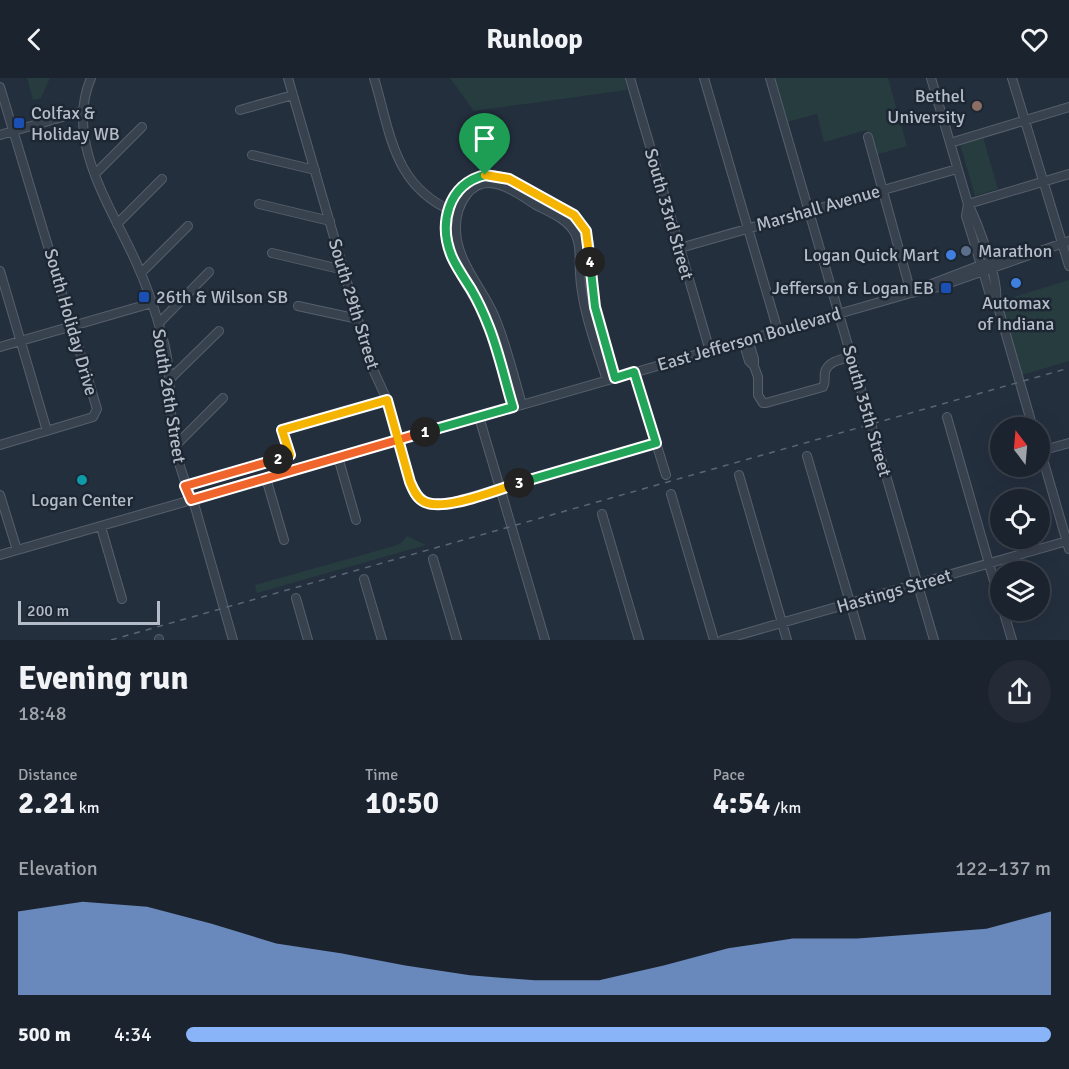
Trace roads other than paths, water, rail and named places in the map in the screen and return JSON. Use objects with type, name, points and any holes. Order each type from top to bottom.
[{"type":"street","name":"South 26th Street","points":[[91,78],[83,111],[85,140],[95,174],[141,273],[159,323],[170,379],[175,446],[185,486],[233,640]]},
{"type":"street","points":[[374,78],[400,165],[414,185],[427,197],[457,213]]},
{"type":"street","name":"South 33rd Street","points":[[630,78],[710,351]]},
{"type":"street","points":[[704,78],[778,331]]},
{"type":"street","name":"South 35th Street","points":[[770,78],[934,640]]},
{"type":"street","points":[[1012,78],[1044,182],[1066,242],[1069,266]]},
{"type":"street","name":"South 29th Street","points":[[288,79],[358,320],[374,372],[387,400],[413,490],[425,502],[442,505],[501,488]]},
{"type":"street","points":[[934,79],[968,204],[966,216],[997,293],[996,300],[1030,417]]},
{"type":"street","name":"South Holiday Drive","points":[[0,87],[97,409],[93,417],[47,431]]},
{"type":"street","points":[[240,111],[293,95]]},
{"type":"street","points":[[950,142],[1069,107]]},
{"type":"street","points":[[0,135],[83,111]]},
{"type":"street","points":[[95,174],[142,127]]},
{"type":"street","points":[[868,137],[911,293]]},
{"type":"street","points":[[252,155],[315,170]]},
{"type":"street","name":"Marshall Avenue","points":[[680,248],[957,169]]},
{"type":"street","points":[[968,204],[1069,174]]},
{"type":"street","points":[[513,407],[490,330],[450,251],[447,236],[449,210],[456,193],[468,181],[476,177],[492,175],[509,179],[574,215],[583,226],[588,242],[595,307],[611,379]]},
{"type":"street","points":[[117,224],[162,179]]},
{"type":"street","points":[[522,405],[493,314],[460,254],[456,232],[457,213],[467,193],[479,185],[491,183],[502,186],[568,223],[579,245],[582,291],[611,379]]},
{"type":"street","points":[[259,204],[330,221]]},
{"type":"street","points":[[141,273],[188,226]]},
{"type":"street","points":[[985,268],[1066,242]]},
{"type":"street","points":[[272,253],[344,270]]},
{"type":"street","name":"East Jefferson Boulevard","points":[[0,555],[839,314],[985,268]]},
{"type":"street","name":"East Jefferson Boulevard","points":[[911,293],[938,287],[985,268]]},
{"type":"street","points":[[0,271],[47,431],[0,445]]},
{"type":"street","points":[[159,323],[209,272]]},
{"type":"street","points":[[0,347],[152,303]]},
{"type":"street","points":[[298,306],[358,320]]},
{"type":"street","points":[[170,379],[219,331]]},
{"type":"street","points":[[746,340],[754,358],[758,377],[758,395],[763,402],[769,403],[823,387],[825,372],[829,365],[851,357]]},
{"type":"street","points":[[634,372],[666,475]]},
{"type":"street","points":[[175,446],[223,398]]},
{"type":"street","points":[[185,486],[290,455],[282,430],[387,400]]},
{"type":"street","points":[[479,417],[545,640]]},
{"type":"street","points":[[947,417],[990,563]]},
{"type":"street","points":[[501,488],[656,443]]},
{"type":"street","points":[[1050,448],[1069,443]]},
{"type":"street","points":[[807,456],[861,640]]},
{"type":"street","points":[[338,458],[356,520]]},
{"type":"street","points":[[739,475],[787,640]]},
{"type":"street","points":[[1049,477],[1063,517],[1068,545]]},
{"type":"street","points":[[266,478],[284,540]]},
{"type":"street","points":[[671,494],[714,640]]},
{"type":"street","points":[[0,495],[16,550]]},
{"type":"street","points":[[1063,517],[1069,511]]},
{"type":"street","points":[[602,514],[639,640]]},
{"type":"street","points":[[101,527],[122,599]]},
{"type":"street","name":"Hastings Street","points":[[999,561],[1068,545]]},
{"type":"street","points":[[433,560],[457,640]]},
{"type":"street","name":"Hastings Street","points":[[722,640],[990,563]]},
{"type":"street","points":[[364,579],[382,640]]},
{"type":"street","points":[[296,598],[308,640]]},
{"type":"street","points":[[1006,621],[1012,640]]},
{"type":"railway","points":[[111,640],[1069,368]]},
{"type":"place","name":"Bethel University","points":[[977,106]]},
{"type":"place","name":"Colfax & Holiday WB","points":[[19,123]]},
{"type":"place","name":"Marathon","points":[[966,251]]},
{"type":"place","name":"Logan Quick Mart","points":[[951,255]]},
{"type":"place","name":"Automax of Indiana","points":[[1016,283]]},
{"type":"place","name":"Jefferson & Logan EB","points":[[946,288]]},
{"type":"place","name":"26th & Wilson SB","points":[[144,297]]},
{"type":"place","name":"Logan Center","points":[[82,480]]}]
